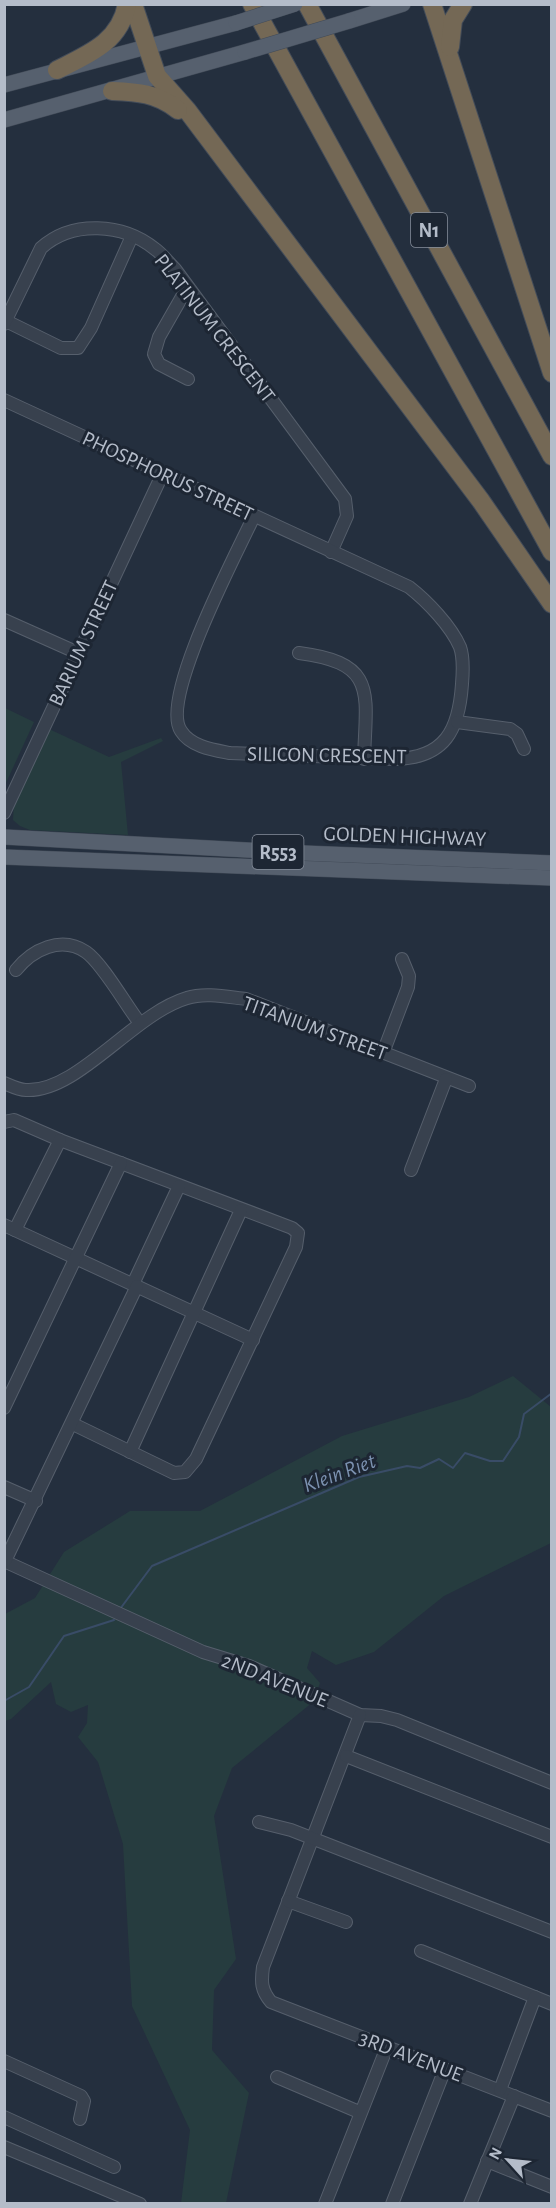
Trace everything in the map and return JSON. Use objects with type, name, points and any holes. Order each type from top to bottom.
[{"type":"highway","points":[[57,70],[99,49],[113,36],[120,26],[127,4]]},
{"type":"highway","points":[[133,4],[157,76],[198,126],[481,501],[552,603]]},
{"type":"highway","name":"N1","points":[[252,4],[552,552]]},
{"type":"highway","name":"N1","points":[[307,4],[552,456]]},
{"type":"highway","points":[[432,4],[451,56],[552,373]]},
{"type":"highway","points":[[451,56],[449,38],[453,20],[463,4]]},
{"type":"highway","points":[[112,91],[144,93],[158,97],[198,126]]},
{"type":"main road","points":[[4,85],[236,23],[295,4]]},
{"type":"main road","points":[[4,120],[112,91],[403,4]]},
{"type":"main road","name":"GOLDEN HIGHWAY","points":[[4,837],[303,853],[552,863]]},
{"type":"main road","name":"GOLDEN HIGHWAY","points":[[4,857],[552,878]]},
{"type":"street","name":"PLATINUM CRESCENT","points":[[5,323],[10,295],[41,248],[63,234],[100,227],[132,236],[155,249],[175,269],[345,499],[347,516],[331,552]]},
{"type":"street","points":[[5,323],[61,348],[78,348],[91,328],[132,236]]},
{"type":"street","points":[[187,288],[159,337],[153,354],[159,364],[188,379]]},
{"type":"street","name":"PHOSPHORUS STREET","points":[[4,400],[331,552]]},
{"type":"street","name":"BARIUM STREET","points":[[4,813],[162,474]]},
{"type":"street","name":"SILICON CRESCENT","points":[[254,516],[195,644],[180,685],[177,708],[179,728],[192,741],[230,753],[411,759],[438,747],[457,722],[461,707],[463,662],[460,647],[449,631],[420,595],[409,587],[331,552]]},
{"type":"street","points":[[4,620],[78,653]]},
{"type":"street","points":[[299,653],[326,658],[354,670],[361,678],[366,691],[364,759]]},
{"type":"street","points":[[457,722],[510,729],[517,734],[524,748]]},
{"type":"street","points":[[16,970],[28,956],[43,948],[64,944],[78,948],[94,959],[139,1022]]},
{"type":"street","points":[[383,1053],[408,987],[410,976],[402,959]]},
{"type":"street","name":"TITANIUM STREET","points":[[4,1083],[26,1090],[59,1083],[155,1011],[189,997],[214,996],[246,999],[446,1079],[469,1086]]},
{"type":"street","points":[[411,1170],[446,1079]]},
{"type":"street","points":[[4,1122],[14,1120],[60,1140],[292,1228],[298,1238],[253,1340],[191,1467],[185,1472],[174,1473],[73,1424]]},
{"type":"street","points":[[60,1140],[10,1227],[253,1340]]},
{"type":"street","points":[[6,1400],[121,1163]]},
{"type":"street","points":[[5,1561],[73,1424],[179,1186]]},
{"type":"street","points":[[130,1452],[241,1210]]},
{"type":"street","points":[[4,1487],[36,1501]]},
{"type":"street","name":"2ND AVENUE","points":[[5,1561],[185,1644],[249,1666],[360,1715],[381,1716],[397,1720],[552,1784]]},
{"type":"street","points":[[346,1923],[288,1901],[360,1715]]},
{"type":"street","points":[[346,1756],[552,1837]]},
{"type":"street","points":[[259,1822],[291,1830],[552,1932]]},
{"type":"street","name":"3RD AVENUE","points":[[288,1901],[263,1967],[262,1988],[271,2002],[552,2111]]},
{"type":"street","points":[[421,1951],[552,2004]]},
{"type":"street","points":[[500,2090],[535,1997]]},
{"type":"street","points":[[325,2204],[359,2112],[387,2047]]},
{"type":"street","points":[[4,2061],[81,2096],[84,2102],[80,2119]]},
{"type":"street","points":[[392,2204],[445,2069]]},
{"type":"street","points":[[277,2077],[359,2112]]},
{"type":"street","points":[[470,2204],[514,2096]]},
{"type":"street","points":[[4,2117],[114,2167]]},
{"type":"street","points":[[4,2147],[140,2204]]},
{"type":"street","points":[[487,2161],[552,2187]]},
{"type":"green space","points":[[5,708],[34,722],[5,785]]},
{"type":"green space","points":[[49,729],[109,757],[161,738],[163,741],[121,762],[128,835],[30,830],[13,820],[14,802]]},
{"type":"green space","points":[[513,1376],[551,1407],[551,1543],[444,1596],[374,1652],[336,1665],[312,1651],[307,1668],[320,1683],[313,1702],[232,1768],[214,1816],[236,1959],[214,1990],[212,2050],[249,2093],[226,2203],[181,2203],[190,2130],[132,2006],[123,1844],[98,1762],[78,1737],[87,1723],[88,1705],[71,1712],[56,1704],[51,1682],[11,1719],[5,1721],[5,1614],[35,1598],[64,1552],[130,1511],[200,1511],[342,1436],[469,1397]]},
{"type":"waterway","name":"Klein Riet","points":[[120,1609],[152,1566],[359,1477],[407,1466],[420,1468],[439,1459],[453,1468],[465,1453],[490,1461],[503,1461],[519,1437],[524,1414],[552,1393]]},
{"type":"waterway","name":"Klein Riet","points":[[4,1701],[29,1687],[64,1636],[114,1620]]}]
